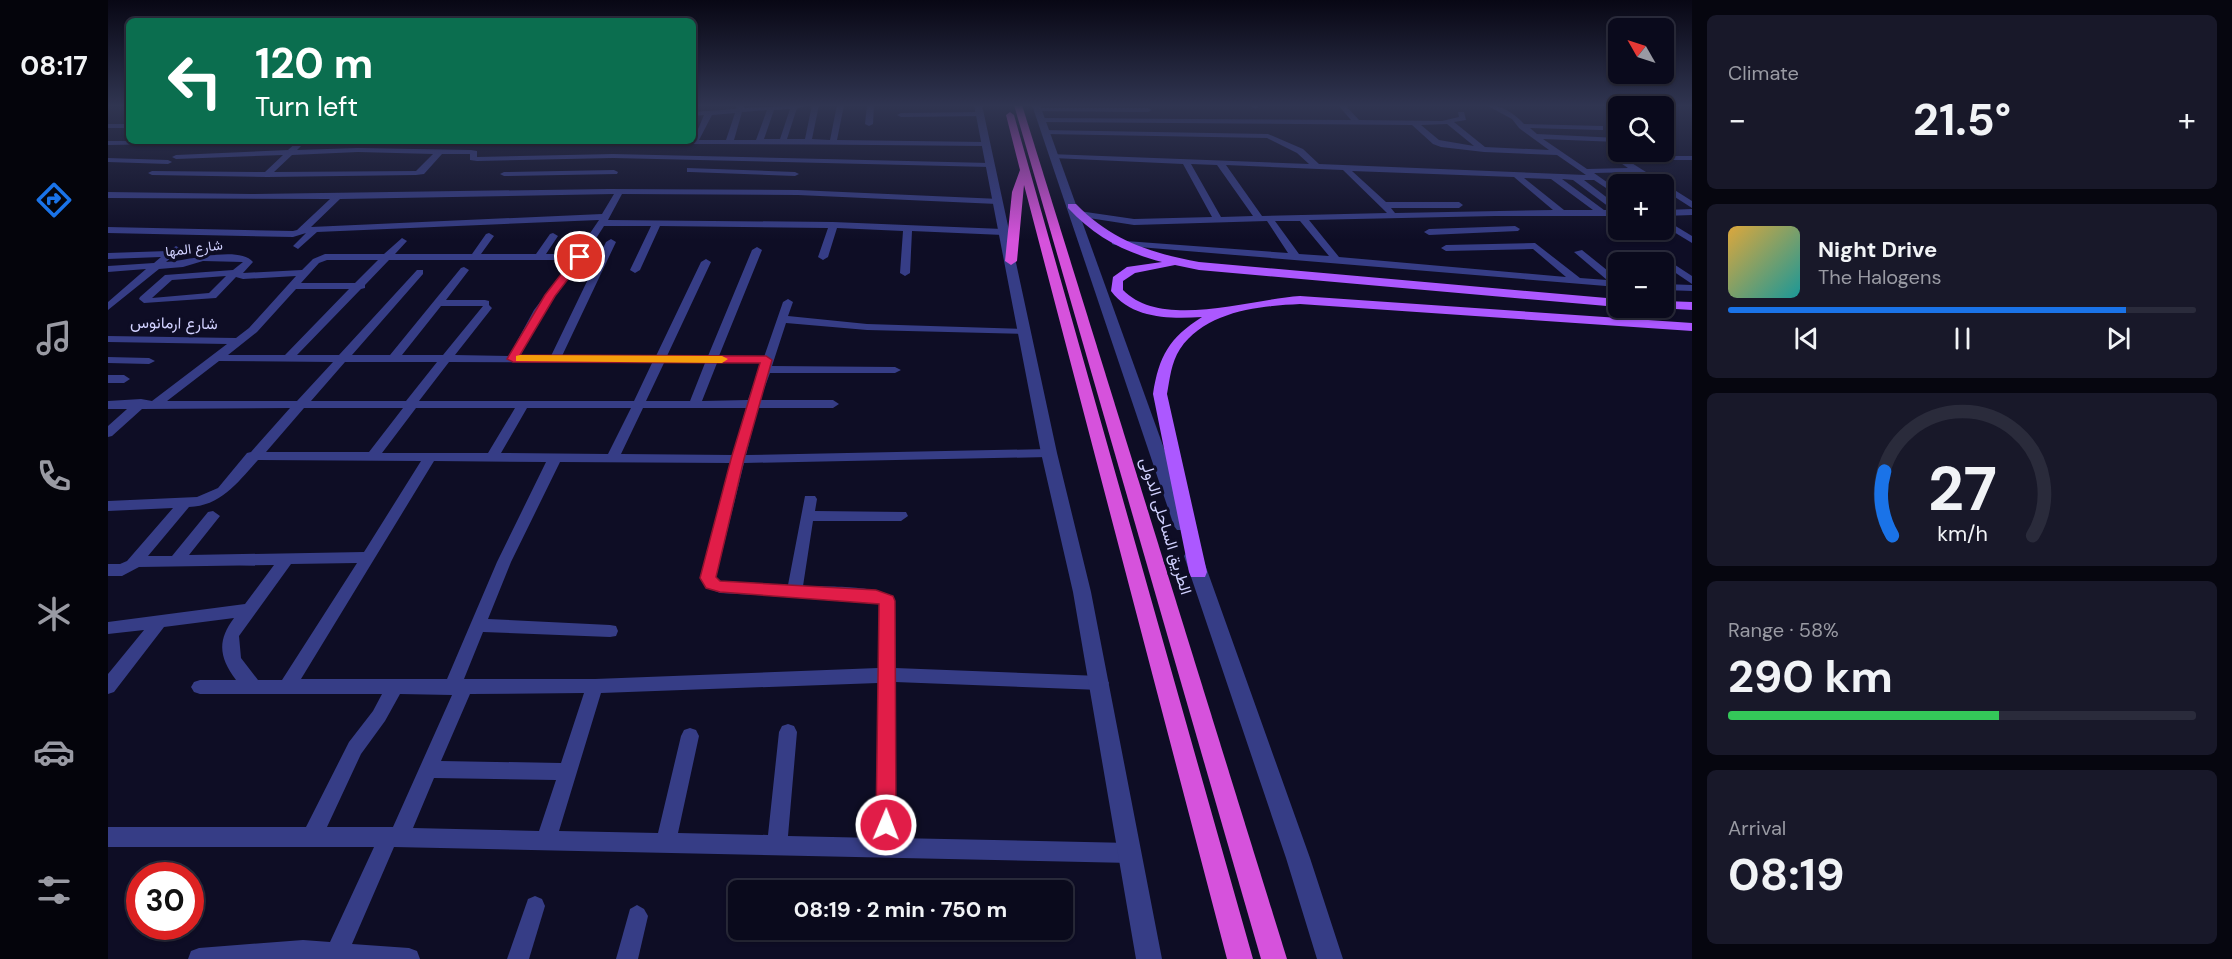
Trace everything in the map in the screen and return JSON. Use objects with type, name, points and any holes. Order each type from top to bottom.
[{"type":"highway","points":[[1019,150],[1240,959]]},
{"type":"highway","name":"الطريق الساحلى الدولى","points":[[1031,150],[1274,959]]},
{"type":"highway","points":[[1011,261],[1015,245],[1016,190],[1025,170]]},
{"type":"main road","points":[[1076,210],[1112,241],[1146,254],[1182,262],[1235,271],[1608,302]]},
{"type":"main road","points":[[1182,262],[1131,270],[1117,280],[1117,291],[1127,301],[1152,311],[1195,314],[1265,302],[1300,300],[1692,327]]},
{"type":"main road","points":[[1674,305],[1692,306]]},
{"type":"main road","points":[[1198,572],[1160,385],[1168,358],[1179,340],[1195,326],[1232,309]]},
{"type":"street","points":[[112,160],[131,150]]},
{"type":"street","points":[[145,161],[162,150]]},
{"type":"street","points":[[187,150],[150,174],[418,173],[439,152]]},
{"type":"street","points":[[267,175],[293,150]]},
{"type":"street","points":[[112,160],[172,160],[332,151],[471,152],[474,153],[473,158],[477,159],[530,150]]},
{"type":"street","points":[[536,165],[544,150]]},
{"type":"street","points":[[575,150],[651,157],[990,165]]},
{"type":"street","points":[[651,157],[656,150]]},
{"type":"street","points":[[761,161],[767,150]]},
{"type":"street","points":[[987,150],[1049,453],[1082,592],[1149,959]]},
{"type":"street","points":[[1051,150],[1076,210],[1198,572],[1298,858],[1330,959]]},
{"type":"street","points":[[1298,150],[1316,166]]},
{"type":"street","points":[[1484,150],[1558,153]]},
{"type":"street","points":[[1554,150],[1608,186]]},
{"type":"street","points":[[1053,156],[1595,178]]},
{"type":"street","points":[[1674,158],[1692,158]]},
{"type":"street","points":[[767,174],[772,161]]},
{"type":"street","points":[[1186,162],[1218,220]]},
{"type":"street","points":[[1624,162],[1644,174]]},
{"type":"street","points":[[1220,163],[1294,254]]},
{"type":"street","points":[[1345,168],[1394,215]]},
{"type":"street","points":[[690,170],[795,174]]},
{"type":"street","points":[[1584,171],[1638,170]]},
{"type":"street","points":[[504,174],[614,172]]},
{"type":"street","points":[[564,193],[570,174]]},
{"type":"street","points":[[1515,174],[1562,213]]},
{"type":"street","points":[[1553,176],[1602,213]]},
{"type":"street","points":[[1575,177],[1608,203]]},
{"type":"street","points":[[513,359],[550,295],[580,257],[619,192]]},
{"type":"street","points":[[108,195],[853,193],[997,201]]},
{"type":"street","points":[[1674,194],[1692,205]]},
{"type":"street","points":[[302,230],[338,196]]},
{"type":"street","points":[[1384,205],[1459,205]]},
{"type":"street","points":[[1076,210],[1128,222],[1608,212]]},
{"type":"street","points":[[1674,213],[1692,212]]},
{"type":"street","points":[[1495,213],[1577,281]]},
{"type":"street","points":[[1412,215],[1472,273]]},
{"type":"street","points":[[1302,217],[1335,258]]},
{"type":"street","points":[[108,230],[290,234],[302,230],[604,220],[908,227],[1003,232]]},
{"type":"street","points":[[635,270],[657,223]]},
{"type":"street","points":[[823,257],[833,225]]},
{"type":"street","points":[[905,273],[908,227]]},
{"type":"street","points":[[1674,228],[1692,240]]},
{"type":"street","points":[[298,246],[314,230]]},
{"type":"street","points":[[1429,232],[1515,230]]},
{"type":"street","points":[[475,256],[489,236]]},
{"type":"street","points":[[539,257],[553,236]]},
{"type":"street","points":[[288,358],[361,286],[402,241]]},
{"type":"street","points":[[1112,241],[1294,254],[1472,273],[1608,283]]},
{"type":"street","points":[[555,359],[611,242]]},
{"type":"street","points":[[509,256],[517,243]]},
{"type":"street","points":[[1446,248],[1535,246]]},
{"type":"street","points":[[694,405],[757,250]]},
{"type":"street","points":[[108,256],[174,252],[108,307]]},
{"type":"street","points":[[1579,252],[1608,276]]},
{"type":"street","name":"شارع المها","points":[[108,269],[187,264],[202,258],[229,257],[247,260],[235,274]]},
{"type":"street","points":[[157,403],[259,324],[316,261],[325,257],[580,257]]},
{"type":"street","points":[[613,458],[706,262]]},
{"type":"street","points":[[1674,267],[1692,281]]},
{"type":"street","points":[[394,358],[464,270]]},
{"type":"street","points":[[108,506],[185,503],[205,500],[223,491],[299,403],[420,272]]},
{"type":"street","points":[[235,274],[212,296],[205,298],[144,299],[172,276],[235,274],[243,276],[306,273]]},
{"type":"street","points":[[294,286],[361,286]]},
{"type":"street","points":[[1674,287],[1692,288]]},
{"type":"street","points":[[108,291],[155,288]]},
{"type":"street","points":[[788,302],[765,364],[737,459],[709,581],[720,586],[876,596],[887,601],[886,847]]},
{"type":"street","points":[[372,457],[486,306],[440,303]]},
{"type":"street","points":[[781,319],[846,326],[1024,331]]},
{"type":"street","name":"شارع ارمانوس","points":[[108,339],[239,341]]},
{"type":"street","points":[[215,358],[712,359],[765,364],[895,370]]},
{"type":"street","points":[[108,360],[149,361]]},
{"type":"street","points":[[108,379],[124,379]]},
{"type":"street","points":[[108,433],[141,403]]},
{"type":"street","points":[[108,405],[141,403],[833,404]]},
{"type":"street","points":[[492,458],[523,405]]},
{"type":"street","points":[[252,456],[737,459],[1049,453]]},
{"type":"street","points":[[287,687],[430,458]]},
{"type":"street","points":[[337,952],[428,769],[458,688],[477,625],[555,458]]},
{"type":"street","points":[[794,592],[810,499]]},
{"type":"street","points":[[108,570],[122,570],[135,562],[185,503]]},
{"type":"street","points":[[175,562],[213,516]]},
{"type":"street","points":[[807,516],[901,516]]},
{"type":"street","points":[[135,562],[368,557]]},
{"type":"street","points":[[254,687],[233,664],[231,635],[286,560]]},
{"type":"street","points":[[108,627],[249,610]]},
{"type":"street","points":[[108,687],[160,621]]},
{"type":"street","points":[[477,625],[610,631]]},
{"type":"street","points":[[200,687],[595,686],[951,674],[1100,683]]},
{"type":"street","points":[[546,840],[595,686]]},
{"type":"street","points":[[312,837],[355,748],[379,716],[395,687]]},
{"type":"street","points":[[777,845],[788,732]]},
{"type":"street","points":[[666,843],[690,736]]},
{"type":"street","points":[[428,769],[568,772]]},
{"type":"street","points":[[108,837],[393,837],[1131,853]]},
{"type":"street","points":[[518,959],[535,906]]},
{"type":"street","points":[[627,959],[637,916]]},
{"type":"street","points":[[199,959],[337,952],[409,959]]},
{"type":"slow traffic","points":[[520,359],[722,359]]},
{"type":"route","points":[[580,257],[550,295],[513,359],[766,360],[737,459],[708,578],[712,584],[720,586],[885,598],[889,604],[886,825]]}]
